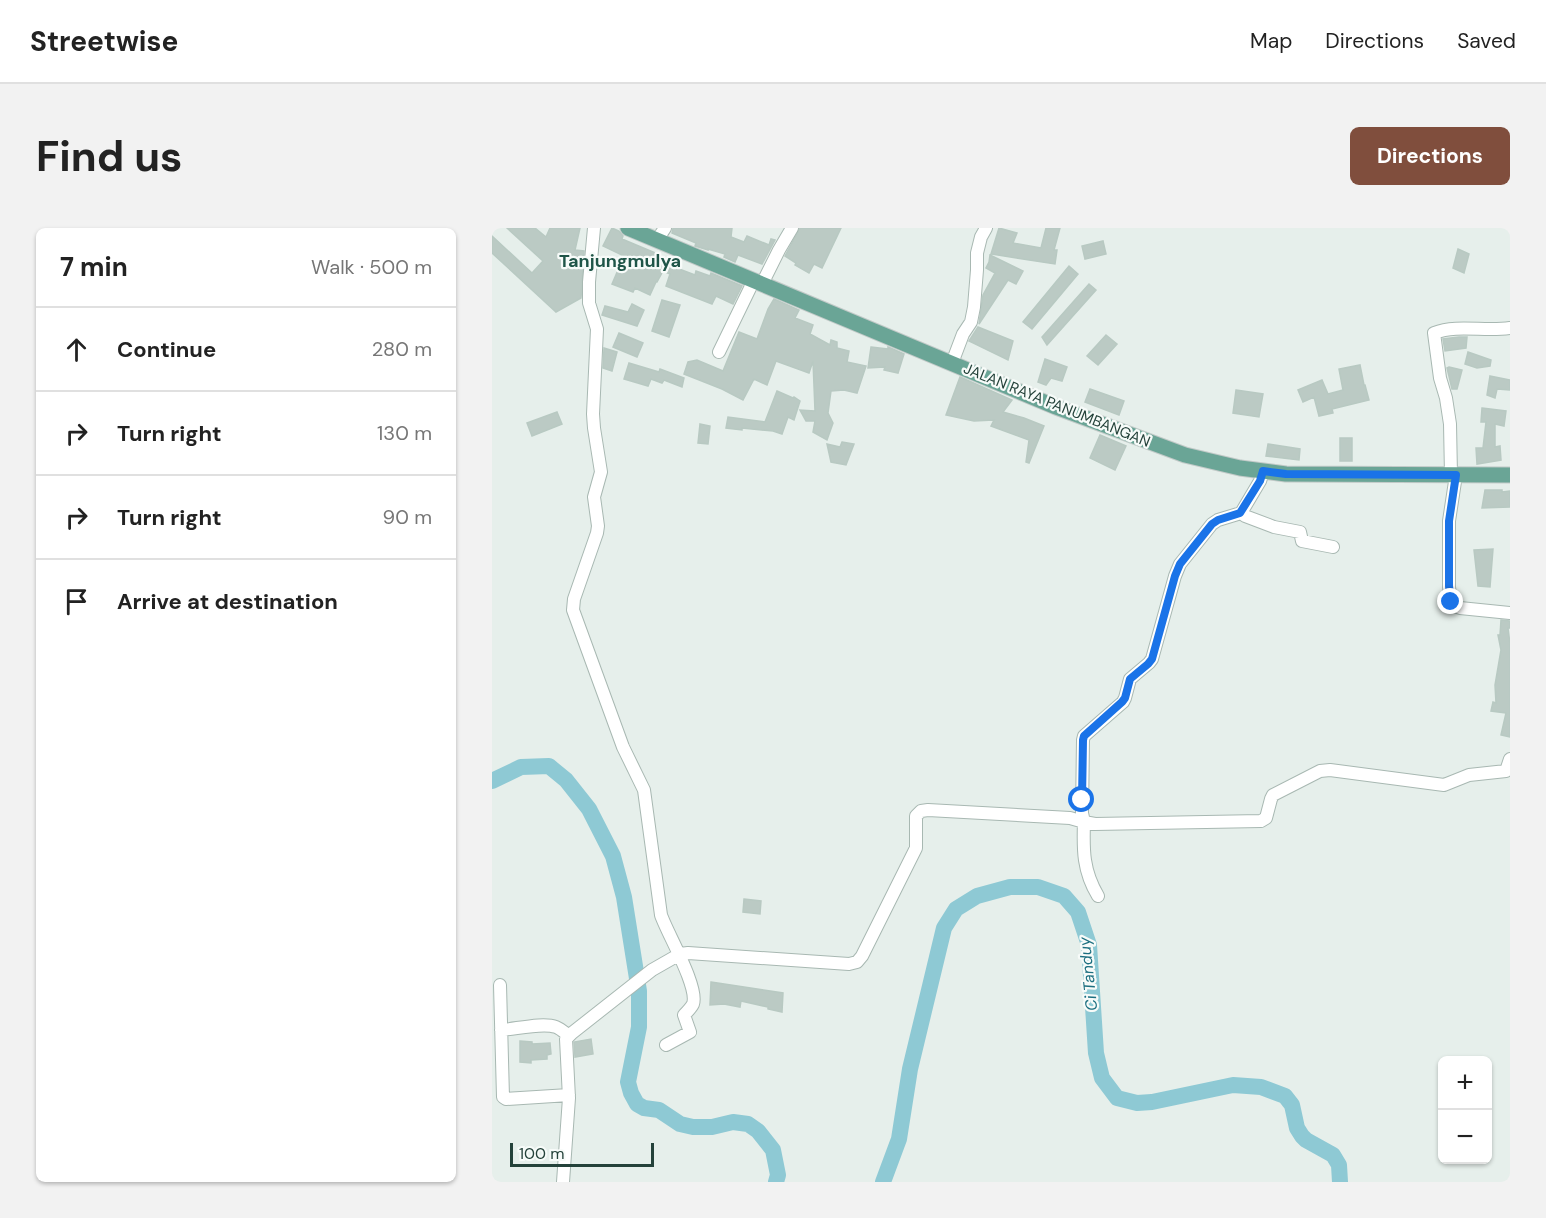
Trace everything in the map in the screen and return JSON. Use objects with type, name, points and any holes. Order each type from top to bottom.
[{"type":"main road","name":"JALAN RAYA PANUMBANGAN","points":[[628,228],[661,234],[758,282],[1056,407],[1185,455],[1240,468],[1286,474],[1510,475]]},
{"type":"street","points":[[594,228],[589,297],[597,329],[593,414],[601,472],[594,497],[597,533],[574,599],[573,610],[623,747],[644,790],[658,904],[668,933],[680,954],[694,995],[693,1005],[684,1015],[690,1032],[666,1045]]},
{"type":"street","points":[[719,352],[758,282],[792,228]]},
{"type":"street","points":[[952,363],[963,334],[971,322],[977,253],[986,228]]},
{"type":"street","points":[[1510,328],[1496,330],[1458,328],[1434,332],[1440,378],[1450,424],[1453,475],[1449,521],[1451,602],[1452,605],[1460,608],[1510,613]]},
{"type":"street","points":[[1098,896],[1090,884],[1083,843],[1084,736],[1122,702],[1130,679],[1151,661],[1180,564],[1215,521],[1240,513],[1260,481],[1263,471]]},
{"type":"street","points":[[1240,513],[1274,527],[1300,532],[1302,541],[1333,547]]},
{"type":"street","points":[[563,1182],[569,1095],[566,1046],[569,1036],[652,970],[680,954],[854,964],[862,956],[916,848],[916,816],[919,812],[928,810],[1070,818],[1088,824],[1261,821],[1266,818],[1273,795],[1320,771],[1330,770],[1444,785],[1469,775],[1506,771],[1510,759]]},
{"type":"street","points":[[500,984],[501,1030],[497,1054],[502,1096],[504,1098],[569,1095]]},
{"type":"street","points":[[501,1030],[552,1026],[569,1036]]},
{"type":"building","points":[[507,228],[535,228],[546,237],[550,228],[580,228],[575,250],[584,251],[581,298],[556,312],[492,253],[492,236],[532,273],[543,261]]},
{"type":"building","points":[[612,228],[619,231],[623,236],[622,239],[660,255],[658,261],[695,275],[696,271],[710,276],[711,273],[742,286],[733,304],[716,296],[712,304],[666,286],[670,274],[663,271],[650,295],[635,288],[633,292],[612,284],[624,256],[603,246]]},
{"type":"building","points":[[673,228],[732,228],[731,237],[744,242],[747,236],[769,245],[771,239],[775,240],[762,264],[738,255],[735,262],[724,257],[725,254],[695,246],[696,243],[672,233]]},
{"type":"building","points":[[800,228],[841,228],[822,268],[814,264],[809,273],[785,256]]},
{"type":"building","points":[[999,228],[1017,233],[1013,243],[1041,248],[1046,228],[1060,228],[1054,250],[1057,250],[1055,264],[991,254]]},
{"type":"building","points":[[1103,241],[1106,254],[1085,259],[1082,246]]},
{"type":"building","points":[[1458,249],[1469,254],[1464,273],[1453,268]]},
{"type":"building","points":[[990,255],[1023,271],[1016,284],[1008,280],[979,324],[983,295],[995,273],[986,268]]},
{"type":"building","points":[[1069,266],[1078,274],[1032,329],[1023,322]]},
{"type":"building","points":[[1089,284],[1096,290],[1047,345],[1042,337]]},
{"type":"building","points":[[774,299],[799,310],[795,318],[813,325],[810,334],[830,345],[831,340],[837,342],[837,348],[849,351],[847,362],[866,366],[857,393],[844,390],[831,391],[828,413],[833,423],[827,440],[813,432],[815,421],[806,421],[800,410],[815,411],[813,361],[809,373],[776,361],[767,385],[754,379],[743,400],[684,374],[688,362],[697,360],[723,371],[739,332],[757,339]]},
{"type":"building","points":[[662,300],[680,305],[669,337],[652,331]]},
{"type":"building","points":[[632,304],[644,310],[637,326],[602,315],[605,306],[628,312]]},
{"type":"building","points":[[978,327],[1013,341],[1008,360],[969,341]]},
{"type":"building","points":[[619,333],[643,343],[637,357],[613,347]]},
{"type":"building","points":[[1106,335],[1117,344],[1098,365],[1087,356]]},
{"type":"building","points":[[1467,337],[1466,348],[1445,351],[1443,339]]},
{"type":"building","points":[[871,347],[888,349],[888,347],[904,354],[898,373],[884,370],[885,367],[868,368]]},
{"type":"building","points":[[604,348],[617,352],[612,371],[603,368]]},
{"type":"building","points":[[1468,352],[1491,360],[1490,366],[1477,368],[1465,364]]},
{"type":"building","points":[[1045,359],[1067,367],[1062,381],[1051,378],[1046,385],[1038,382]]},
{"type":"building","points":[[629,363],[659,372],[660,369],[684,378],[682,387],[664,380],[662,383],[651,379],[648,386],[624,379]]},
{"type":"building","points":[[1360,365],[1369,400],[1332,409],[1333,413],[1319,416],[1314,397],[1303,402],[1298,390],[1322,380],[1328,394],[1343,390],[1339,369]]},
{"type":"building","points":[[1447,368],[1462,370],[1457,389],[1452,389]]},
{"type":"building","points":[[1490,376],[1510,380],[1510,390],[1497,389],[1495,398],[1487,395]]},
{"type":"building","points":[[960,377],[1012,400],[1003,412],[1044,426],[1029,463],[1026,462],[1029,440],[991,426],[994,420],[974,421],[946,415]]},
{"type":"building","points":[[1090,389],[1124,401],[1119,415],[1085,402]]},
{"type":"building","points":[[1236,390],[1263,394],[1259,417],[1233,413]]},
{"type":"building","points":[[777,391],[800,401],[794,420],[788,417],[782,434],[773,431],[726,428],[728,417],[765,422]]},
{"type":"building","points":[[1482,408],[1506,411],[1504,426],[1495,424],[1495,447],[1500,446],[1501,460],[1477,464],[1476,448],[1483,448],[1486,422],[1481,422]]},
{"type":"building","points":[[557,412],[562,424],[532,436],[527,423]]},
{"type":"building","points":[[700,424],[710,426],[708,444],[698,443]]},
{"type":"building","points":[[1100,435],[1126,446],[1115,470],[1090,458]]},
{"type":"building","points":[[1340,438],[1352,438],[1352,461],[1340,461]]},
{"type":"building","points":[[842,442],[854,444],[846,465],[831,462],[827,444],[840,447]]},
{"type":"building","points":[[1268,444],[1300,449],[1299,460],[1266,456]]},
{"type":"building","points":[[1485,490],[1510,491],[1510,507],[1482,508]]},
{"type":"building","points":[[1493,549],[1490,587],[1478,586],[1474,550]]},
{"type":"building","points":[[1501,620],[1510,621],[1510,628],[1508,628],[1510,737],[1501,735],[1506,713],[1491,711],[1493,702],[1496,703],[1495,685],[1501,650],[1498,635],[1500,635]]},
{"type":"building","points":[[744,899],[761,901],[760,914],[743,912]]},
{"type":"building","points":[[711,982],[783,993],[782,1012],[741,1001],[740,1007],[724,1004],[710,1005]]},
{"type":"building","points":[[591,1039],[593,1054],[575,1057],[574,1042]]},
{"type":"building","points":[[520,1041],[532,1042],[532,1044],[550,1043],[551,1054],[547,1055],[547,1059],[531,1060],[531,1063],[520,1062]]},
{"type":"waterway","name":"Ci Tanduy","points":[[492,781],[521,767],[549,766],[566,780],[589,809],[613,856],[624,897],[639,991],[639,1027],[628,1082],[637,1104],[644,1108],[659,1110],[680,1124],[693,1127],[712,1127],[733,1122],[748,1124],[758,1131],[773,1150],[778,1175],[776,1182]]},
{"type":"waterway","name":"Ci Tanduy","points":[[883,1182],[899,1139],[910,1069],[944,928],[956,909],[977,896],[1010,887],[1038,887],[1064,896],[1078,912],[1089,945],[1096,1053],[1102,1078],[1117,1098],[1137,1103],[1152,1102],[1233,1085],[1261,1087],[1285,1096],[1292,1105],[1297,1128],[1302,1136],[1333,1155],[1339,1165],[1340,1182]]},
{"type":"district","name":"Tanjungmulya","points":[[620,261]]},
{"type":"route","points":[[1082,800],[1084,736],[1122,702],[1130,679],[1151,661],[1180,564],[1215,521],[1240,513],[1260,481],[1263,471],[1331,475],[1456,475],[1449,521],[1451,602]]}]
